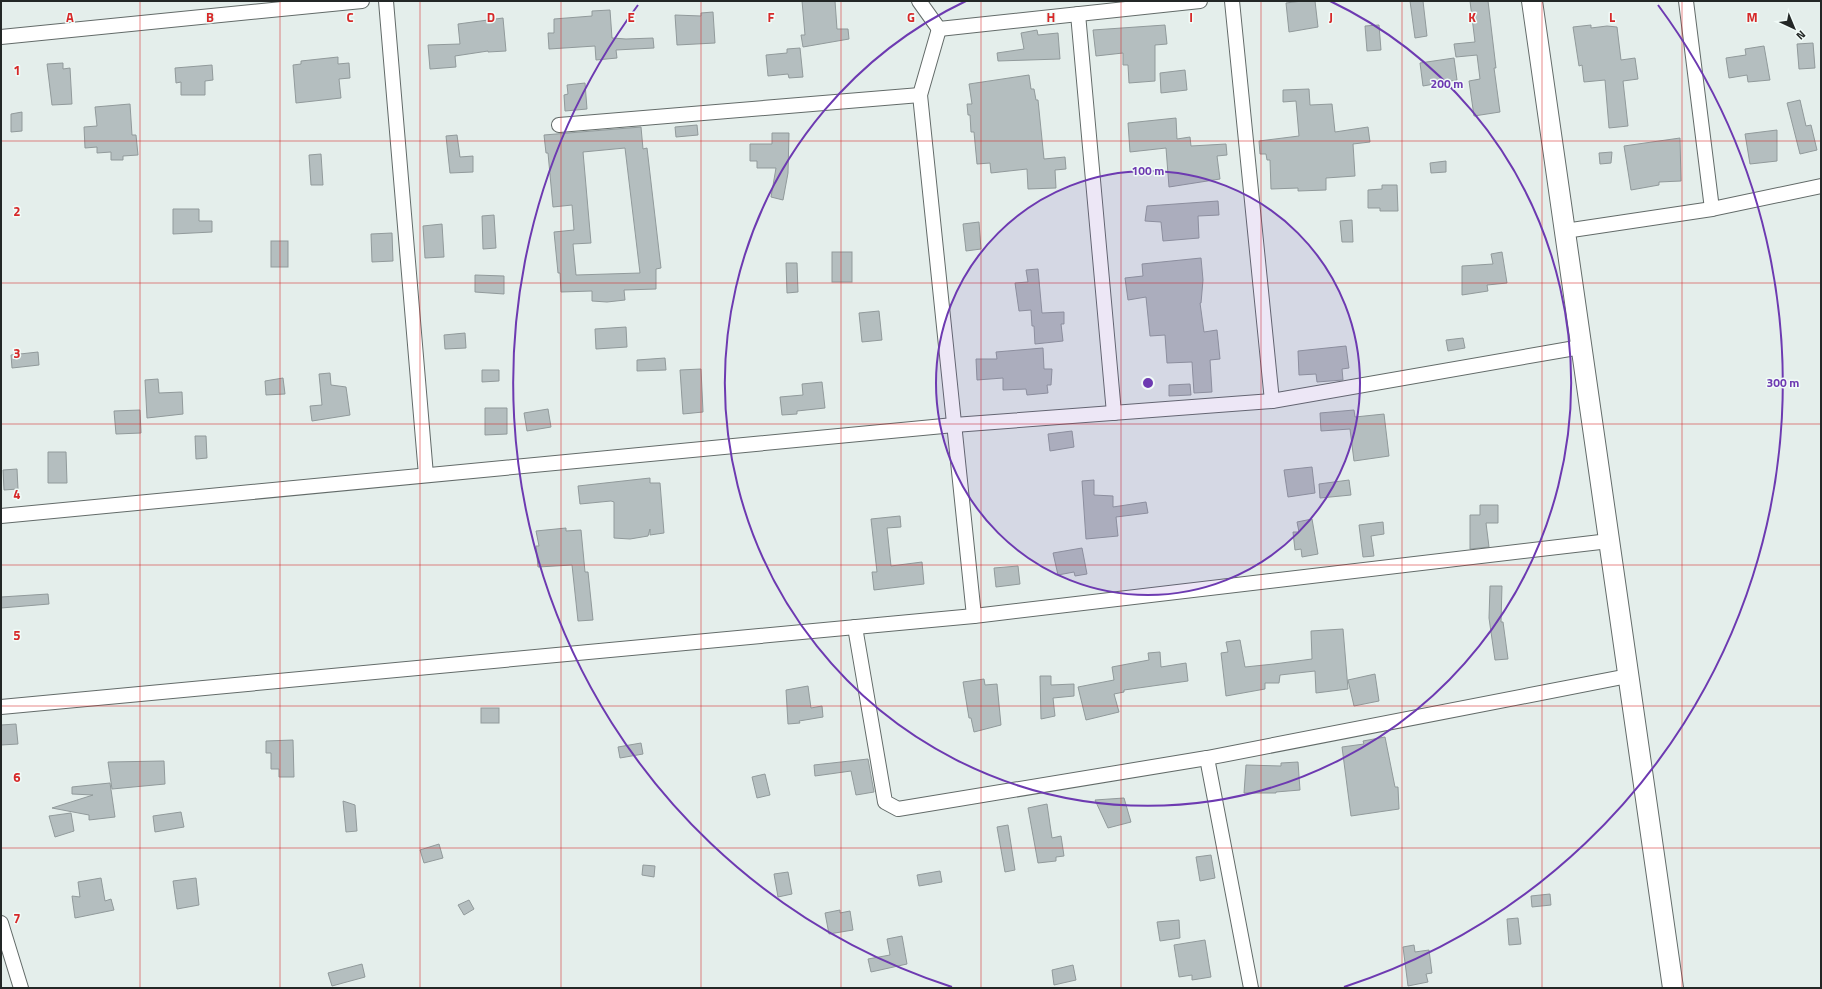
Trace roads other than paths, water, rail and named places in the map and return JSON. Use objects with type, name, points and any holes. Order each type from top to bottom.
[{"type":"highway","points":[[1532,1],[1673,988]]},
{"type":"street","points":[[1,38],[362,1]]},
{"type":"street","points":[[386,1],[426,475]]},
{"type":"street","points":[[919,1],[939,29]]},
{"type":"street","points":[[939,29],[1200,1]]},
{"type":"street","points":[[1232,1],[1272,401]]},
{"type":"street","points":[[1686,1],[1712,209]]},
{"type":"street","points":[[1078,14],[1114,413]]},
{"type":"street","points":[[939,29],[920,95],[974,616]]},
{"type":"street","points":[[558,125],[920,95]]},
{"type":"street","points":[[1565,231],[1712,209],[1821,186]]},
{"type":"street","points":[[1,516],[954,425],[1272,401],[1581,347]]},
{"type":"street","points":[[1,707],[974,616],[1609,541]]},
{"type":"street","points":[[856,627],[885,802],[898,809],[1207,758],[1628,676]]},
{"type":"street","points":[[1207,758],[1251,988]]},
{"type":"street","points":[[1,923],[21,988]]}]
